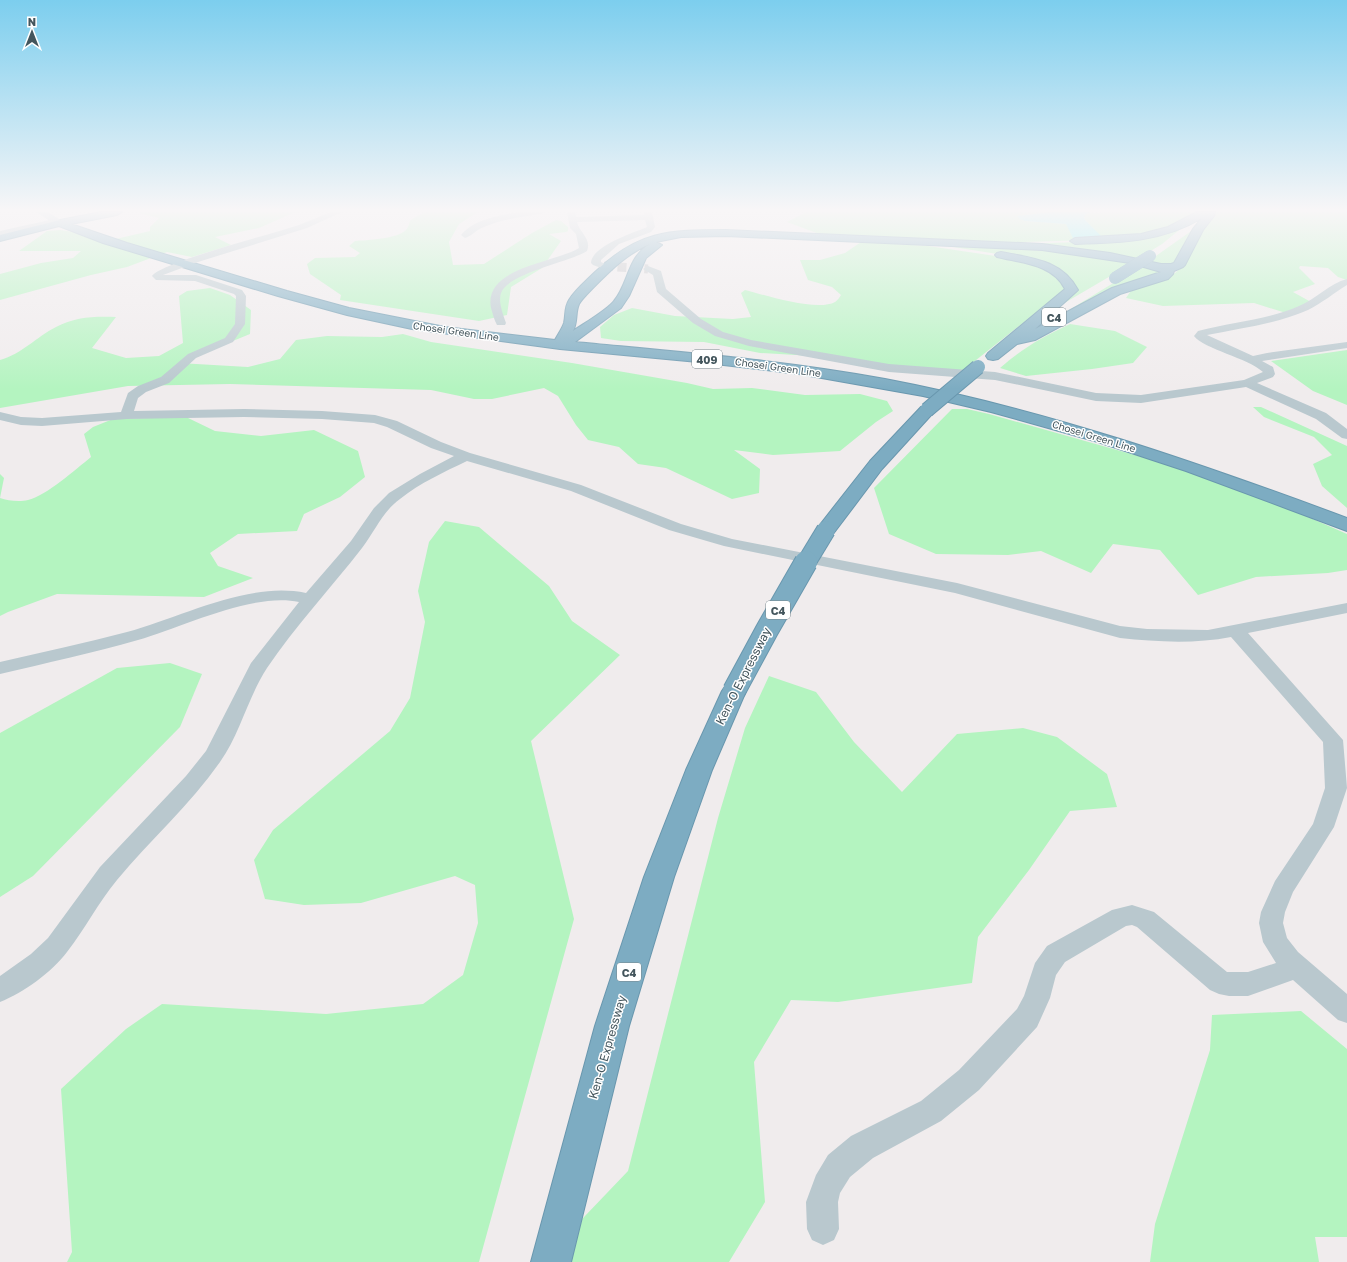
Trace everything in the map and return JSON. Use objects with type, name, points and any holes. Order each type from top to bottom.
[{"type":"highway","name":"Chosei Green Line","points":[[206,271],[277,293],[378,319],[443,331],[560,345],[734,361],[789,368],[847,377],[963,400],[1044,421],[1142,450],[1347,525]]},
{"type":"highway","points":[[560,345],[562,336],[570,323],[570,307],[584,290],[605,271]]},
{"type":"highway","points":[[560,345],[576,336],[618,304],[625,294],[635,271]]},
{"type":"highway","points":[[992,356],[1072,290],[1069,281],[1056,271]]},
{"type":"highway","name":"Ken-O Expressway","points":[[551,1262],[612,1026],[656,884],[699,770],[734,692],[764,634],[802,568],[826,530],[876,465],[927,410],[992,356],[1126,271]]},
{"type":"highway","points":[[1017,340],[1030,337],[1116,291],[1164,276],[1169,272],[1168,271]]},
{"type":"street","points":[[127,415],[132,396],[142,389],[165,380],[192,356],[229,340],[240,324],[241,296],[238,292],[196,278],[165,279],[157,276],[166,271]]},
{"type":"street","points":[[501,322],[497,311],[497,289],[502,284],[524,271]]},
{"type":"street","points":[[653,271],[658,273],[661,290],[697,321],[719,334],[756,345],[889,368],[995,376],[1096,397],[1141,399],[1247,383],[1269,374],[1269,370],[1252,360],[1200,336],[1202,333],[1278,317],[1304,308],[1322,299],[1347,282]]},
{"type":"street","points":[[1252,360],[1266,356],[1347,345]]},
{"type":"street","points":[[1247,383],[1321,416],[1347,435]]},
{"type":"street","points":[[0,416],[21,422],[42,422],[127,415],[244,413],[356,416],[392,424],[436,445],[465,456],[576,488],[675,527],[730,543],[957,588],[1120,632],[1208,636],[1347,608]]},
{"type":"street","points":[[0,990],[31,969],[57,946],[108,874],[194,782],[214,755],[258,667],[310,599],[357,544],[379,511],[394,496],[425,477],[465,456]]},
{"type":"street","points":[[0,668],[134,636],[216,608],[264,596],[292,595],[310,599]]},
{"type":"street","points":[[1236,631],[1333,740],[1336,788],[1323,827],[1283,888],[1273,912],[1271,923],[1276,942],[1289,960],[1347,1011]]},
{"type":"street","points":[[823,1229],[822,1202],[827,1186],[838,1166],[862,1147],[931,1110],[969,1080],[1027,1018],[1037,998],[1044,971],[1056,954],[1081,939],[1121,917],[1132,915],[1145,918],[1219,982],[1228,986],[1247,985],[1296,967]]},
{"type":"green space","points":[[12,271],[109,271],[0,300],[0,274]]},
{"type":"green space","points":[[309,271],[537,271],[511,287],[507,315],[479,321],[340,300],[341,295],[310,274]]},
{"type":"green space","points":[[804,271],[1051,271],[1054,272],[1067,288],[961,372],[895,367],[830,357],[760,353],[704,342],[621,341],[601,338],[600,327],[614,315],[632,308],[675,316],[733,319],[751,317],[741,293],[745,290],[791,302],[816,305],[827,305],[835,302],[841,295],[832,287],[808,280]]},
{"type":"green space","points":[[1057,271],[1119,271],[1061,305],[1075,288],[1072,280]]},
{"type":"green space","points":[[1133,271],[1161,272],[1053,320]]},
{"type":"green space","points":[[1177,271],[1302,271],[1315,284],[1293,292],[1311,302],[1286,313],[1254,303],[1163,306],[1126,298],[1134,286],[1164,278]]},
{"type":"green space","points":[[1331,271],[1347,271],[1347,280],[1338,277]]},
{"type":"green space","points":[[210,288],[230,295],[251,310],[250,334],[179,363],[248,367],[280,359],[296,340],[327,336],[382,337],[403,334],[431,342],[572,363],[713,389],[752,388],[805,395],[860,394],[887,401],[893,411],[876,422],[840,451],[773,455],[734,450],[760,469],[759,493],[732,499],[666,468],[638,464],[619,447],[588,440],[576,425],[558,396],[544,388],[492,399],[474,399],[431,390],[230,384],[128,386],[0,408],[0,360],[22,350],[49,331],[70,321],[78,319],[92,317],[116,317],[92,348],[126,358],[159,356],[183,343],[179,296],[187,291]]},
{"type":"green space","points":[[1070,324],[1115,331],[1147,347],[1133,363],[1092,369],[1026,376],[1000,368],[1033,343]]},
{"type":"green space","points":[[1347,350],[1347,405],[1313,391],[1271,361]]},
{"type":"green space","points":[[1253,407],[1261,407],[1347,446],[1347,508],[1322,486],[1313,464],[1332,455],[1314,437],[1264,417]]},
{"type":"green space","points":[[952,409],[967,409],[989,414],[1163,463],[1274,502],[1347,534],[1347,570],[1328,573],[1256,577],[1198,595],[1160,550],[1113,544],[1091,573],[1041,551],[1008,555],[936,554],[889,534],[874,488]]},
{"type":"green space","points":[[186,417],[215,431],[261,436],[314,430],[358,451],[365,477],[340,497],[304,514],[297,531],[238,534],[210,553],[218,566],[253,578],[204,597],[57,594],[0,616],[0,498],[14,501],[28,500],[52,488],[91,457],[84,434],[93,427],[113,419]]},
{"type":"green space","points":[[0,474],[4,478],[0,498]]},
{"type":"green space","points":[[445,521],[479,527],[549,586],[572,621],[620,655],[531,741],[574,919],[479,1262],[67,1262],[72,1252],[61,1089],[126,1029],[162,1004],[326,1014],[423,1004],[463,975],[478,923],[475,885],[455,876],[361,903],[304,905],[265,899],[254,860],[273,830],[390,731],[410,698],[425,622],[418,591],[429,542]]},
{"type":"green space","points":[[170,663],[202,674],[180,727],[33,876],[0,897],[0,733],[117,668]]},
{"type":"green space","points":[[769,676],[816,692],[854,742],[902,792],[957,734],[1023,728],[1057,737],[1107,774],[1117,807],[1070,811],[1029,870],[978,937],[972,983],[838,1002],[791,1000],[754,1062],[765,1202],[729,1262],[541,1262],[628,1171],[718,818],[745,728]]},
{"type":"green space","points":[[1301,1011],[1347,1049],[1347,1237],[1315,1237],[1319,1262],[1150,1262],[1155,1224],[1210,1050],[1212,1015]]}]
